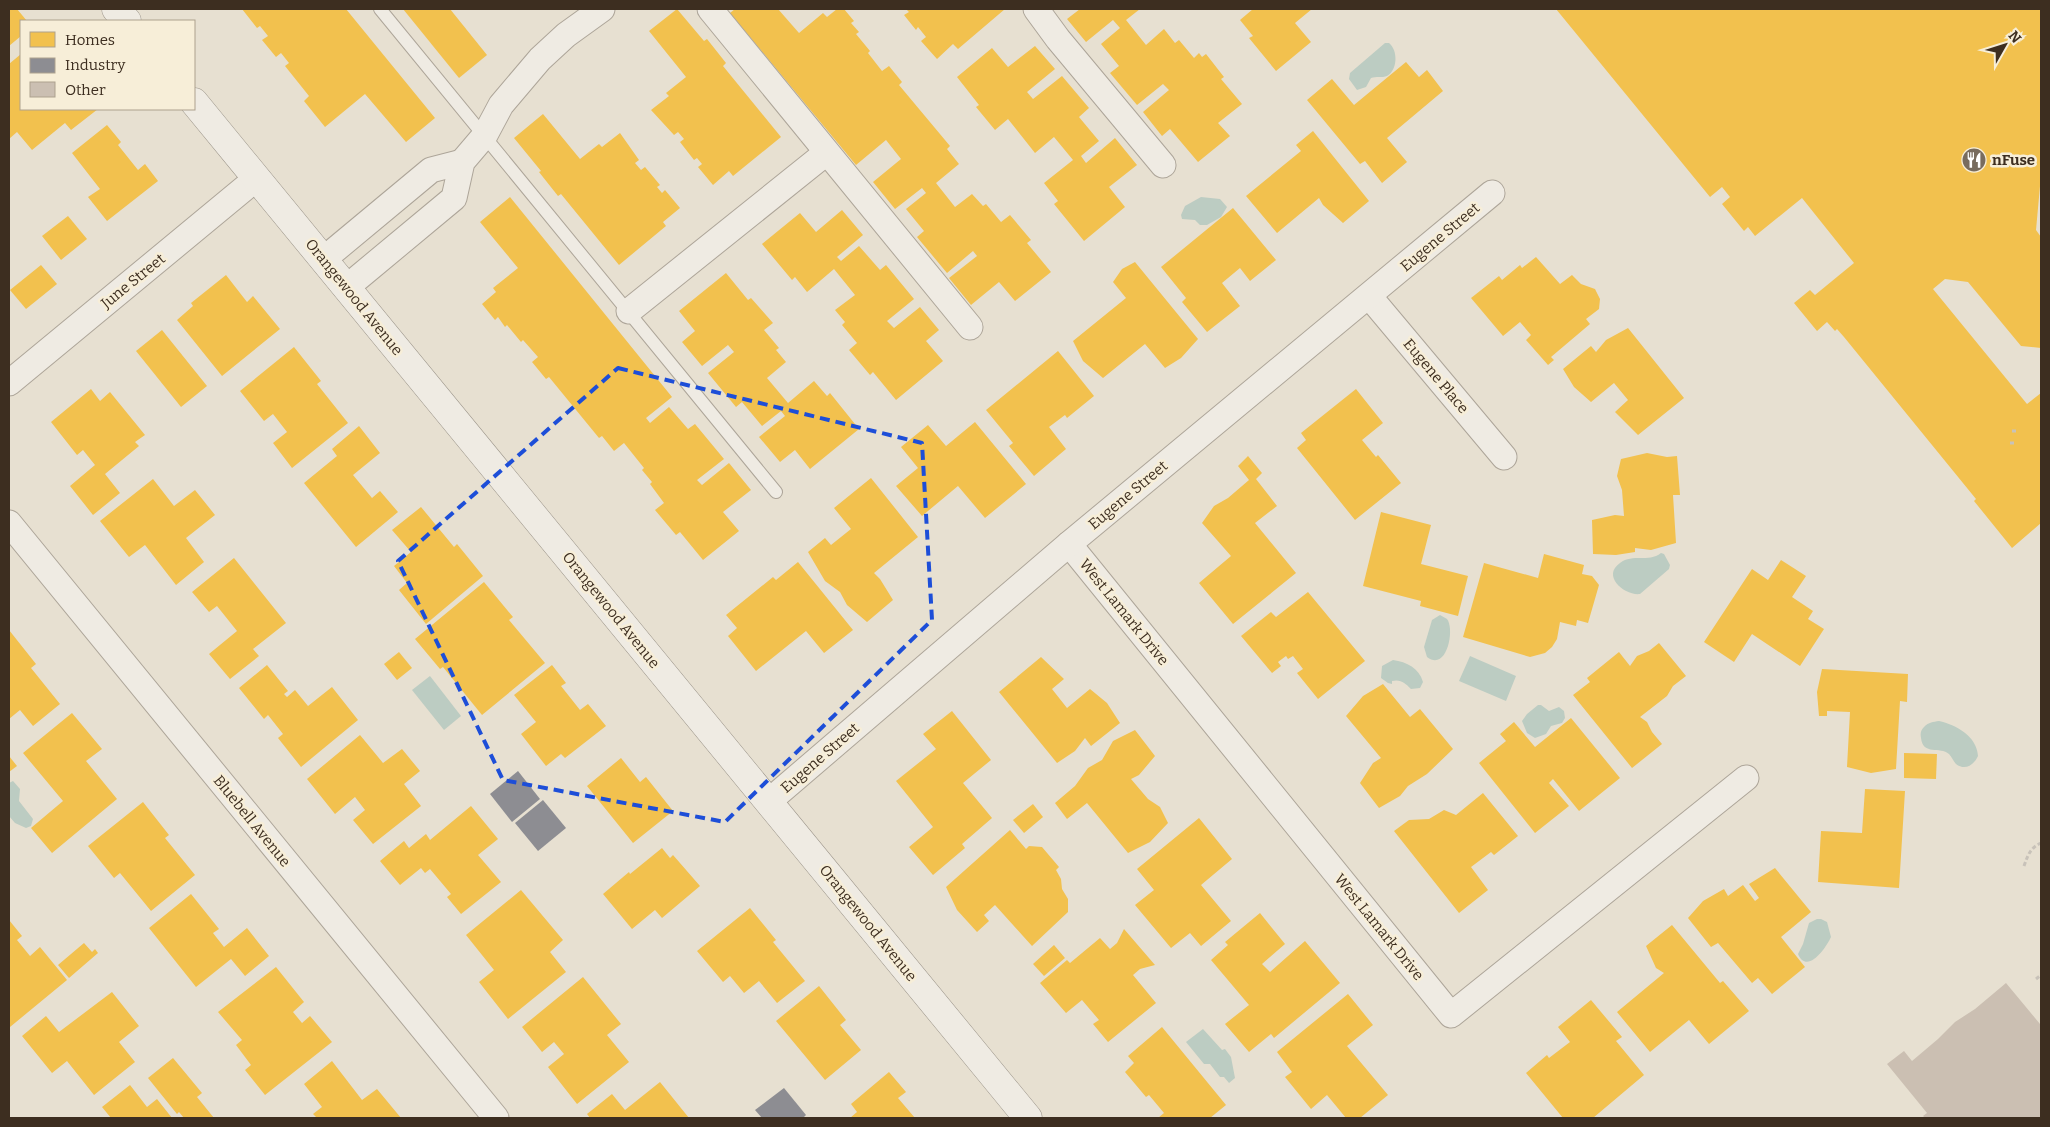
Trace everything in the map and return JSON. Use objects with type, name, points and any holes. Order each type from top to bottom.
[{"type":"main road","points":[[116,9],[126,20]]},
{"type":"main road","name":"Orangewood Avenue","points":[[195,103],[1028,1118]]},
{"type":"street","points":[[346,287],[454,198],[462,162],[485,135],[500,106],[540,58],[566,35],[602,9]]},
{"type":"street","points":[[710,9],[970,327]]},
{"type":"street","points":[[1036,9],[1058,39],[1162,165]]},
{"type":"street","points":[[629,311],[826,153]]},
{"type":"street","points":[[324,259],[431,170],[462,162]]},
{"type":"street","name":"June Street","points":[[9,383],[257,178]]},
{"type":"street","name":"Eugene Street","points":[[768,802],[1069,544],[1492,193]]},
{"type":"street","name":"Eugene Place","points":[[1369,296],[1504,457]]},
{"type":"street","name":"Bluebell Avenue","points":[[9,523],[496,1118]]},
{"type":"street","name":"West Lamark Drive","points":[[1069,544],[1451,1015],[1746,778]]},
{"type":"lane","points":[[380,9],[776,492]]},
{"type":"path","points":[[2012,431],[2017,432]]},
{"type":"path","points":[[2010,442],[2016,443]]},
{"type":"path","points":[[2024,866],[2029,852],[2034,846],[2041,843]]},
{"type":"path","points":[[2036,979],[2041,975]]},
{"type":"highlighted area","points":[[618,368],[922,443],[932,620],[725,822],[503,780],[398,561]]},
{"type":"shaded area","points":[[1385,43],[1389,43],[1392,46],[1396,60],[1391,73],[1383,77],[1371,78],[1366,87],[1357,90],[1349,79],[1350,73]]},
{"type":"shaded area","points":[[1201,197],[1220,199],[1227,207],[1221,217],[1207,225],[1200,225],[1195,220],[1182,219],[1181,215],[1185,206]]},
{"type":"shaded area","points":[[1661,553],[1664,554],[1670,565],[1669,569],[1640,594],[1628,592],[1617,584],[1613,574],[1615,568],[1620,563],[1635,558],[1656,556]]},
{"type":"shaded area","points":[[1440,615],[1447,619],[1449,624],[1448,647],[1440,659],[1434,660],[1427,657],[1424,647],[1432,620]]},
{"type":"shaded area","points":[[1470,656],[1516,676],[1506,701],[1459,681]]},
{"type":"shaded area","points":[[1393,660],[1408,664],[1419,673],[1423,682],[1420,688],[1411,689],[1400,681],[1392,681],[1392,684],[1381,678],[1382,666]]},
{"type":"shaded area","points":[[430,676],[461,716],[444,730],[412,690]]},
{"type":"shaded area","points":[[1538,705],[1549,711],[1559,707],[1564,711],[1565,718],[1562,723],[1551,726],[1546,734],[1535,738],[1527,733],[1522,721]]},
{"type":"shaded area","points":[[1939,721],[1952,725],[1970,737],[1977,749],[1978,756],[1972,764],[1966,767],[1959,766],[1949,754],[1928,749],[1922,744],[1921,730],[1931,722]]},
{"type":"shaded area","points":[[13,781],[20,789],[19,801],[33,819],[31,826],[26,828],[15,823],[9,816],[9,783]]},
{"type":"shaded area","points":[[1817,919],[1827,922],[1831,937],[1821,953],[1811,961],[1806,962],[1798,954],[1809,923]]},
{"type":"shaded area","points":[[1203,1029],[1231,1057],[1235,1078],[1229,1083],[1224,1077],[1220,1077],[1210,1064],[1204,1064],[1186,1042]]},
{"type":"building: Homes","points":[[9,9],[17,9],[26,20],[20,20],[20,37],[9,46]]},
{"type":"building: Homes","points":[[242,9],[346,9],[435,118],[406,142],[365,94],[325,127],[304,101],[309,96],[285,66],[289,63],[281,53],[276,57],[262,40],[268,36],[260,26],[257,28]]},
{"type":"building: Homes","points":[[403,9],[450,9],[487,55],[459,78]]},
{"type":"building: Homes","points":[[677,9],[704,41],[707,39],[726,63],[723,66],[781,137],[733,176],[729,171],[713,185],[698,167],[702,164],[697,158],[694,160],[680,142],[684,139],[678,132],[674,135],[651,110],[669,96],[666,93],[686,77],[649,31]]},
{"type":"building: Homes","points":[[735,9],[778,9],[799,33],[823,13],[827,17],[837,9],[844,9],[854,21],[851,23],[859,32],[856,34],[870,51],[868,53],[882,71],[889,66],[902,82],[899,85],[950,146],[947,149],[959,164],[936,183],[955,207],[972,194],[983,206],[986,204],[1001,222],[1010,215],[1031,240],[1027,243],[1051,272],[1015,301],[999,282],[971,305],[949,278],[977,256],[973,251],[947,273],[917,237],[924,231],[906,209],[926,193],[922,188],[895,209],[873,182],[901,159],[886,140],[856,165],[730,13]]},
{"type":"building: Homes","points":[[906,9],[1005,9],[958,49],[953,44],[937,59],[921,41],[926,37],[918,27],[916,30],[904,15],[909,12]]},
{"type":"building: Homes","points":[[1080,9],[1140,9],[1126,20],[1146,45],[1164,29],[1175,43],[1179,40],[1194,58],[1199,53],[1202,57],[1206,54],[1224,77],[1221,79],[1242,104],[1218,123],[1230,136],[1198,162],[1170,129],[1162,136],[1143,112],[1169,90],[1163,84],[1137,105],[1110,73],[1119,66],[1101,44],[1120,28],[1113,20],[1086,42],[1067,19]]},
{"type":"building: Homes","points":[[1253,9],[1312,9],[1295,23],[1311,42],[1276,71],[1249,38],[1253,36],[1240,20]]},
{"type":"building: Homes","points":[[1556,9],[2041,9],[2041,175],[2036,230],[2041,237],[2041,348],[2021,346],[1968,282],[1945,279],[1933,289],[2027,404],[2041,393],[2041,523],[2012,548],[1974,501],[1976,499],[1837,329],[1835,331],[1827,322],[1817,331],[1794,303],[1810,290],[1815,295],[1854,263],[1802,198],[1755,236],[1748,227],[1744,231],[1722,204],[1730,197],[1722,187],[1710,197]]},
{"type":"building: Homes","points":[[1035,46],[1055,69],[1027,92],[1033,99],[1062,76],[1089,108],[1079,117],[1099,141],[1081,156],[1086,163],[1115,138],[1137,165],[1109,187],[1125,207],[1084,241],[1054,204],[1058,201],[1044,183],[1073,160],[1054,137],[1035,153],[1008,119],[995,130],[976,107],[979,105],[957,77],[992,48],[1008,67]]},
{"type":"building: Homes","points":[[20,55],[20,110],[97,110],[71,130],[65,123],[32,150],[17,132],[9,139],[9,64]]},
{"type":"building: Homes","points":[[1406,62],[1419,77],[1427,70],[1443,91],[1387,138],[1407,162],[1382,183],[1365,161],[1360,164],[1307,100],[1332,79],[1354,105]]},
{"type":"building: Homes","points":[[543,114],[580,159],[599,144],[602,147],[620,133],[639,160],[635,163],[641,170],[645,167],[660,185],[657,187],[662,193],[665,190],[680,208],[663,222],[666,226],[619,265],[561,194],[558,196],[539,172],[541,171],[514,138]]},
{"type":"building: Homes","points":[[107,125],[121,142],[118,145],[138,170],[145,164],[158,181],[107,221],[88,197],[100,189],[72,153]]},
{"type":"building: Homes","points":[[1313,131],[1369,201],[1343,223],[1323,205],[1319,198],[1277,233],[1246,196],[1301,151],[1296,145]]},
{"type":"building: Homes","points":[[510,197],[672,397],[646,418],[650,423],[669,407],[688,429],[695,424],[724,459],[697,480],[702,485],[729,463],[751,490],[723,512],[739,531],[703,560],[680,532],[676,535],[655,510],[664,503],[650,484],[652,482],[642,470],[644,468],[624,443],[614,451],[602,436],[599,438],[549,377],[546,379],[532,362],[538,357],[523,340],[521,342],[507,325],[505,327],[498,317],[495,320],[482,304],[496,292],[493,288],[518,268],[480,222]]},
{"type":"building: Homes","points":[[1233,208],[1276,260],[1250,281],[1240,268],[1222,283],[1240,306],[1207,332],[1182,302],[1186,298],[1161,267]]},
{"type":"building: Homes","points":[[842,210],[863,235],[837,257],[841,261],[859,246],[880,270],[886,265],[914,299],[887,321],[894,328],[920,307],[939,330],[926,341],[943,361],[896,400],[873,372],[870,375],[849,350],[857,343],[842,325],[845,322],[835,310],[855,295],[834,269],[807,292],[795,277],[792,280],[762,244],[800,213],[816,232]]},
{"type":"building: Homes","points":[[68,216],[87,239],[61,260],[42,236]]},
{"type":"building: Homes","points":[[1536,257],[1560,284],[1572,275],[1581,284],[1595,289],[1600,299],[1599,309],[1586,319],[1590,324],[1551,357],[1554,360],[1548,365],[1526,340],[1531,335],[1520,322],[1503,336],[1471,298],[1499,276],[1502,280],[1520,265],[1522,268]]},
{"type":"building: Homes","points":[[1135,262],[1198,339],[1181,358],[1165,368],[1145,344],[1103,378],[1083,361],[1073,341],[1126,298],[1113,282],[1122,269]]},
{"type":"building: Homes","points":[[41,265],[57,284],[26,309],[10,290]]},
{"type":"building: Homes","points":[[726,273],[748,300],[751,298],[773,323],[764,330],[779,348],[776,350],[786,362],[767,378],[788,403],[814,381],[827,396],[830,393],[859,429],[810,469],[795,450],[780,462],[759,437],[785,416],[781,411],[762,426],[742,402],[736,407],[708,373],[734,352],[728,345],[702,366],[682,342],[695,331],[679,311]]},
{"type":"building: Homes","points":[[226,275],[247,302],[253,296],[280,329],[222,376],[177,320],[193,306],[191,303]]},
{"type":"building: Homes","points":[[1628,328],[1684,398],[1638,435],[1615,412],[1628,400],[1614,383],[1591,402],[1574,387],[1563,369],[1591,346],[1596,352],[1606,340]]},
{"type":"building: Homes","points":[[162,330],[207,386],[181,407],[136,351]]},
{"type":"building: Homes","points":[[294,347],[321,381],[317,384],[348,423],[292,468],[273,443],[287,432],[273,414],[264,421],[240,391]]},
{"type":"building: Homes","points":[[1058,351],[1094,396],[1067,418],[1065,415],[1049,427],[1066,449],[1034,476],[1009,446],[1013,443],[986,410]]},
{"type":"building: Homes","points":[[91,389],[100,401],[110,392],[145,435],[135,442],[139,446],[105,474],[120,493],[93,515],[70,486],[95,465],[83,450],[77,455],[51,422]]},
{"type":"building: Homes","points":[[1356,389],[1383,423],[1362,440],[1376,457],[1378,455],[1401,483],[1355,520],[1297,448],[1306,440],[1301,433]]},
{"type":"building: Homes","points":[[975,422],[1026,484],[985,518],[958,486],[922,516],[896,486],[918,468],[901,447],[928,425],[946,446]]},
{"type":"building: Homes","points":[[359,426],[380,453],[353,475],[372,498],[380,491],[398,512],[356,547],[304,483],[337,456],[332,449]]},
{"type":"building: Homes","points":[[1647,453],[1667,457],[1677,456],[1680,495],[1673,495],[1676,543],[1651,550],[1635,548],[1635,552],[1616,555],[1593,554],[1592,520],[1615,515],[1624,516],[1622,490],[1617,476],[1621,459]]},
{"type":"building: Homes","points":[[1248,456],[1262,473],[1256,479],[1277,506],[1255,523],[1296,573],[1233,624],[1199,583],[1231,556],[1202,523],[1214,506],[1228,498],[1249,480],[1238,466]]},
{"type":"building: Homes","points":[[871,478],[918,537],[874,573],[893,600],[867,622],[847,605],[840,592],[825,581],[808,552],[825,538],[831,545],[851,529],[834,508]]},
{"type":"building: Homes","points":[[153,479],[174,506],[195,490],[215,515],[186,538],[204,562],[176,585],[145,545],[129,557],[100,521]]},
{"type":"building: Homes","points":[[421,507],[454,547],[457,544],[483,576],[426,624],[399,590],[407,583],[394,566],[411,552],[392,530]]},
{"type":"building: Homes","points":[[1381,512],[1431,525],[1421,564],[1468,576],[1458,616],[1420,606],[1421,601],[1363,586]]},
{"type":"building: Homes","points":[[1544,554],[1584,565],[1582,574],[1592,576],[1599,585],[1588,623],[1577,620],[1576,626],[1560,622],[1557,639],[1552,647],[1545,653],[1530,657],[1463,637],[1484,563],[1538,578]]},
{"type":"building: Homes","points":[[234,558],[286,623],[253,649],[259,656],[230,679],[209,654],[237,631],[217,606],[209,612],[192,592]]},
{"type":"building: Homes","points":[[1781,560],[1806,576],[1792,597],[1813,611],[1808,619],[1824,629],[1800,666],[1752,634],[1734,662],[1704,642],[1752,569],[1768,580]]},
{"type":"building: Homes","points":[[798,562],[853,630],[824,653],[806,631],[756,671],[728,636],[737,628],[726,615],[773,577],[776,580]]},
{"type":"building: Homes","points":[[484,582],[513,617],[509,620],[545,663],[482,715],[443,667],[440,669],[415,639]]},
{"type":"building: Homes","points":[[1308,592],[1365,661],[1318,699],[1297,673],[1303,669],[1293,656],[1288,659],[1286,656],[1278,662],[1281,666],[1272,673],[1241,636],[1271,612],[1276,617]]},
{"type":"building: Homes","points":[[9,630],[36,664],[31,668],[60,704],[33,726],[20,710],[9,719]]},
{"type":"building: Homes","points":[[1659,643],[1686,676],[1673,686],[1667,696],[1640,717],[1647,722],[1652,732],[1662,744],[1632,768],[1573,695],[1590,682],[1587,678],[1619,652],[1630,666],[1637,656],[1649,651]]},
{"type":"building: Homes","points":[[399,652],[412,668],[397,680],[384,664]]},
{"type":"building: Homes","points":[[1041,657],[1064,679],[1052,689],[1067,708],[1090,689],[1107,703],[1120,723],[1091,746],[1085,738],[1075,751],[1057,763],[999,692]]},
{"type":"building: Homes","points":[[267,665],[288,691],[284,694],[287,697],[295,690],[308,706],[332,687],[358,720],[301,767],[278,738],[283,734],[268,715],[264,719],[239,688]]},
{"type":"building: Homes","points":[[552,665],[566,683],[561,686],[580,710],[588,704],[606,726],[565,758],[561,754],[546,766],[521,734],[536,722],[514,695]]},
{"type":"building: Homes","points":[[1822,669],[1908,674],[1907,702],[1900,701],[1896,769],[1871,773],[1847,767],[1850,712],[1827,711],[1827,716],[1819,716],[1817,692]]},
{"type":"building: Homes","points":[[1383,684],[1410,717],[1420,709],[1453,749],[1427,774],[1408,786],[1400,796],[1379,808],[1360,783],[1373,763],[1381,758],[1346,716],[1363,696]]},
{"type":"building: Homes","points":[[952,711],[991,760],[963,783],[992,818],[962,844],[965,848],[933,875],[909,847],[933,827],[896,781],[936,749],[923,734]]},
{"type":"building: Homes","points":[[72,713],[102,749],[86,761],[117,799],[52,853],[31,828],[63,801],[23,753]]},
{"type":"building: Homes","points":[[1571,718],[1620,778],[1579,811],[1553,779],[1549,783],[1569,806],[1535,833],[1479,763],[1506,741],[1500,734],[1514,722],[1535,747]]},
{"type":"building: Homes","points":[[1135,730],[1155,756],[1139,775],[1131,779],[1148,799],[1160,807],[1168,823],[1150,842],[1128,853],[1087,803],[1067,819],[1055,803],[1075,786],[1088,768],[1102,760],[1113,741]]},
{"type":"building: Homes","points":[[360,735],[383,763],[402,749],[420,771],[404,784],[421,806],[373,844],[353,820],[365,810],[355,797],[335,814],[307,779]]},
{"type":"building: Homes","points":[[1904,753],[1937,754],[1936,779],[1904,778]]},
{"type":"building: Homes","points":[[9,756],[17,766],[9,772]]},
{"type":"building: Homes","points":[[621,758],[640,782],[646,777],[673,811],[633,843],[587,786]]},
{"type":"building: Homes","points":[[1865,789],[1905,791],[1899,888],[1818,882],[1821,831],[1862,833]]},
{"type":"building: Homes","points":[[1483,793],[1518,836],[1494,855],[1491,852],[1471,867],[1488,890],[1459,913],[1394,831],[1409,820],[1429,819],[1444,810],[1456,815]]},
{"type":"building: Homes","points":[[143,802],[169,835],[165,838],[195,875],[151,911],[120,873],[114,878],[88,846]]},
{"type":"building: Homes","points":[[1033,804],[1043,817],[1024,833],[1013,820]]},
{"type":"building: Homes","points":[[471,806],[498,839],[478,855],[501,882],[461,914],[447,897],[451,894],[430,869],[425,873],[421,868],[400,885],[380,861],[404,841],[409,848],[426,834],[430,840]]},
{"type":"building: Homes","points":[[1199,818],[1232,859],[1201,885],[1231,921],[1201,946],[1190,933],[1171,948],[1135,905],[1154,890],[1137,869]]},
{"type":"building: Homes","points":[[1010,830],[1026,849],[1029,846],[1042,847],[1059,867],[1056,870],[1061,879],[1062,889],[1068,899],[1068,912],[1032,946],[995,905],[984,915],[989,921],[977,932],[957,910],[946,887]]},
{"type":"building: Homes","points":[[662,848],[670,858],[673,855],[700,886],[662,918],[655,910],[632,929],[603,894]]},
{"type":"building: Homes","points":[[1775,868],[1811,912],[1781,937],[1805,967],[1772,994],[1758,978],[1752,983],[1718,943],[1711,947],[1688,918],[1703,901],[1724,889],[1728,896],[1743,885],[1755,901],[1759,898],[1749,884]]},
{"type":"building: Homes","points":[[521,890],[563,940],[550,952],[566,972],[508,1019],[479,982],[494,970],[466,935]]},
{"type":"building: Homes","points":[[191,894],[219,929],[213,933],[224,947],[247,928],[269,956],[245,976],[231,959],[196,987],[149,928]]},
{"type":"building: Homes","points":[[750,908],[776,940],[773,942],[805,981],[777,1003],[759,981],[744,993],[730,976],[723,982],[697,951]]},
{"type":"building: Homes","points":[[1260,913],[1285,944],[1262,964],[1270,972],[1305,941],[1340,983],[1274,1038],[1271,1034],[1249,1052],[1225,1024],[1249,1005],[1211,960],[1228,945],[1225,942]]},
{"type":"building: Homes","points":[[9,920],[22,936],[17,940],[30,956],[40,947],[67,980],[10,1027]]},
{"type":"building: Homes","points":[[1672,925],[1720,983],[1723,981],[1749,1011],[1709,1044],[1689,1020],[1650,1052],[1617,1012],[1664,973],[1656,968],[1646,946]]},
{"type":"building: Homes","points":[[1124,929],[1155,965],[1140,969],[1133,975],[1156,1003],[1108,1042],[1093,1024],[1099,1020],[1082,1000],[1066,1013],[1040,983],[1067,960],[1070,963],[1100,938],[1110,949],[1117,943]]},
{"type":"building: Homes","points":[[84,943],[92,952],[95,949],[98,953],[69,978],[58,965]]},
{"type":"building: Homes","points":[[1054,945],[1065,958],[1044,976],[1033,964]]},
{"type":"building: Homes","points":[[276,967],[304,1002],[293,1012],[302,1023],[310,1016],[332,1042],[265,1095],[245,1070],[251,1065],[236,1045],[242,1040],[218,1012]]},
{"type":"building: Homes","points":[[583,977],[621,1024],[607,1035],[629,1062],[577,1104],[548,1067],[564,1054],[554,1042],[542,1052],[522,1027]]},
{"type":"building: Homes","points":[[819,986],[846,1020],[840,1025],[861,1050],[825,1080],[776,1021]]},
{"type":"building: Homes","points":[[112,992],[139,1026],[119,1042],[135,1062],[94,1095],[67,1061],[52,1073],[22,1036],[46,1016],[59,1032]]},
{"type":"building: Homes","points":[[1348,994],[1373,1025],[1347,1046],[1388,1095],[1360,1118],[1346,1118],[1327,1095],[1311,1109],[1285,1077],[1292,1072],[1277,1052]]},
{"type":"building: Homes","points":[[1591,1000],[1622,1037],[1616,1041],[1644,1075],[1593,1118],[1563,1118],[1526,1073],[1547,1055],[1549,1058],[1570,1042],[1558,1027]]},
{"type":"building: Homes","points":[[1162,1027],[1226,1105],[1210,1118],[1158,1118],[1164,1113],[1149,1095],[1146,1097],[1125,1072],[1134,1063],[1128,1056]]},
{"type":"building: Homes","points":[[173,1058],[202,1093],[197,1097],[214,1118],[184,1118],[179,1112],[177,1114],[148,1078]]},
{"type":"building: Homes","points":[[332,1061],[362,1100],[377,1089],[401,1118],[317,1118],[313,1114],[322,1107],[304,1084]]},
{"type":"building: Homes","points":[[889,1072],[906,1092],[898,1098],[915,1118],[850,1118],[857,1112],[851,1104]]},
{"type":"building: Homes","points":[[660,1082],[689,1118],[590,1118],[587,1114],[612,1094],[625,1110]]},
{"type":"building: Homes","points":[[130,1085],[147,1107],[157,1099],[172,1118],[111,1118],[102,1107]]},
{"type":"building: Industry","points":[[518,771],[540,799],[512,822],[490,794]]},
{"type":"building: Industry","points":[[543,800],[566,828],[538,851],[515,823]]},
{"type":"building: Industry","points":[[784,1088],[806,1115],[803,1118],[762,1118],[755,1110]]},
{"type":"building: Other","points":[[2006,983],[2040,1024],[2041,1022],[2041,1118],[1925,1118],[1923,1116],[1927,1113],[1887,1064],[1904,1051],[1912,1061],[1955,1022],[1975,1009]]},
{"type":"place","name":"nFuse","points":[[1974,160]]}]
